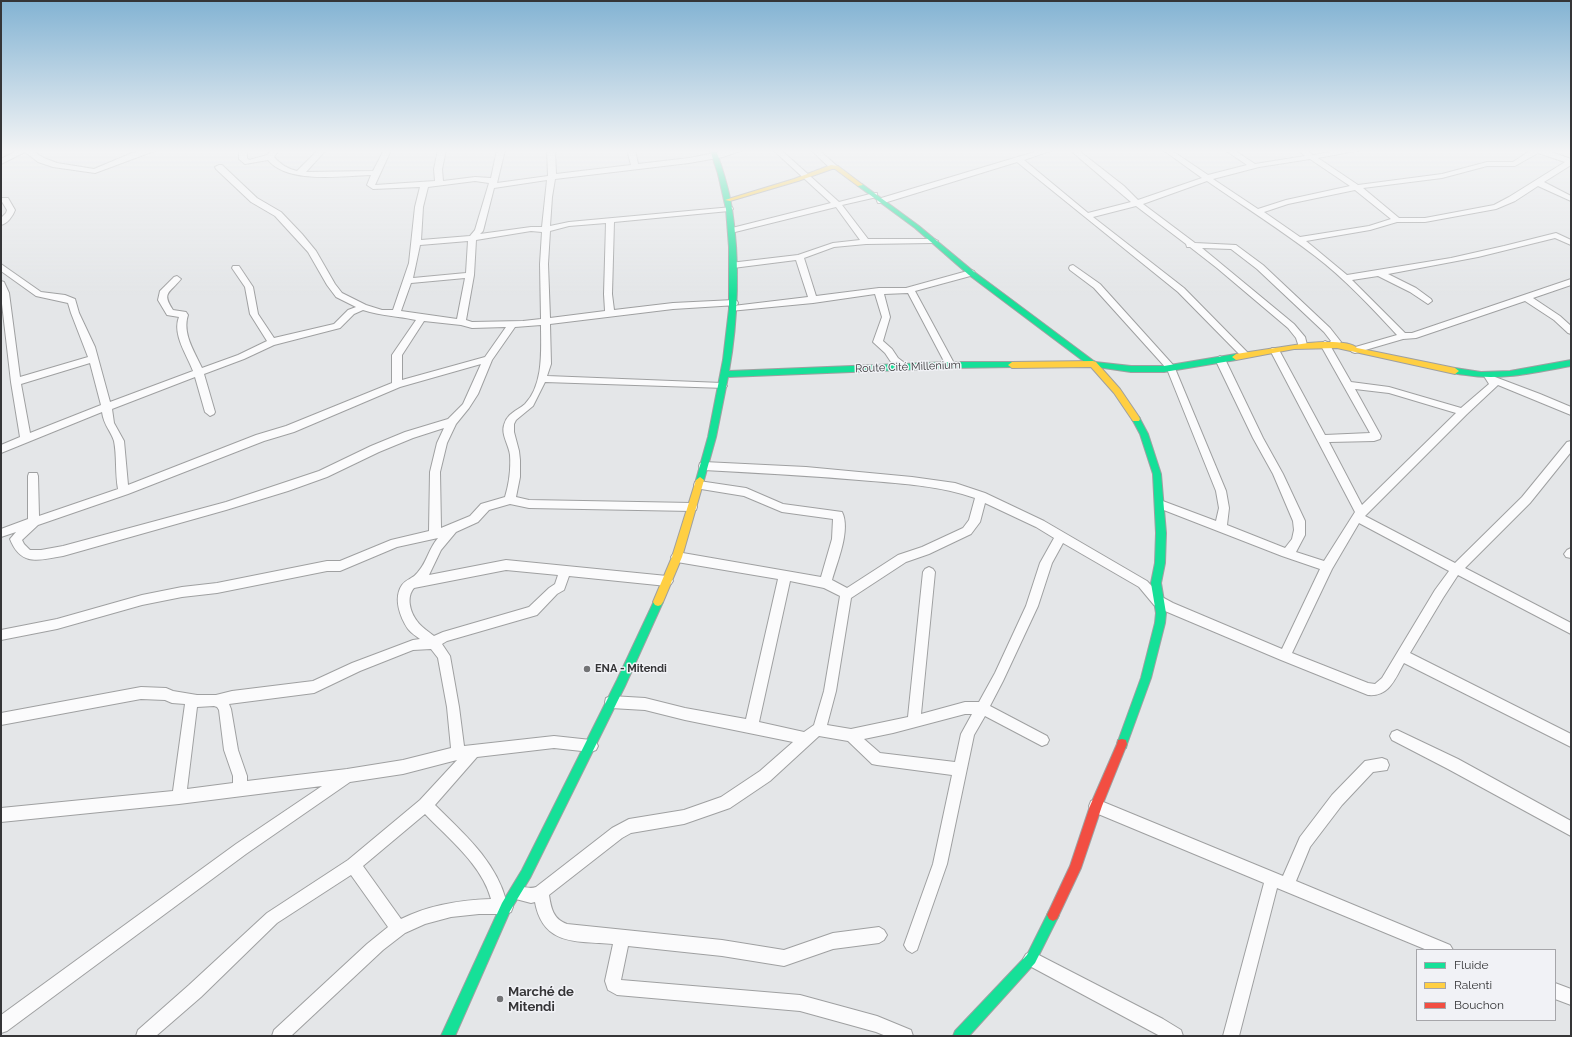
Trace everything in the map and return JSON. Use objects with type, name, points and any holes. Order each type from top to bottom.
[{"type":"main road","points":[[448,1036],[501,906],[517,893],[591,746],[640,644],[676,557],[704,466],[722,386],[734,306],[731,232],[727,198]]},
{"type":"main road","points":[[728,204],[743,198]]},
{"type":"main road","points":[[878,198],[934,241],[971,273],[1093,364],[1126,404],[1144,434],[1157,474],[1160,504],[1161,548],[1156,584],[1161,613],[1160,623],[1146,678],[1126,736],[1096,806],[1075,868],[1031,959],[960,1036]]},
{"type":"main road","points":[[1093,364],[1136,370],[1171,368],[1302,345],[1329,344],[1352,347],[1355,350],[1491,378],[1571,363]]},
{"type":"main road","name":"Route Cité Millenium","points":[[724,374],[905,367],[1093,364]]},
{"type":"street","points":[[252,198],[278,214],[308,246],[335,291],[346,300],[381,312],[396,312],[422,318],[461,322],[472,325],[544,322],[673,306],[734,306],[813,300],[879,291],[911,290],[971,273]]},
{"type":"street","points":[[396,312],[409,281],[417,243],[421,198]]},
{"type":"street","points":[[461,322],[470,275],[472,238],[480,231],[489,198]]},
{"type":"street","points":[[510,500],[516,465],[515,452],[508,427],[512,418],[528,407],[532,402],[542,379],[546,357],[544,322],[546,230],[549,198]]},
{"type":"street","points":[[830,198],[838,205],[866,242]]},
{"type":"street","points":[[731,232],[838,205],[875,198]]},
{"type":"street","points":[[1066,198],[1181,290],[1245,355]]},
{"type":"street","points":[[1131,198],[1190,245],[1220,266],[1291,326],[1300,337],[1302,345]]},
{"type":"street","points":[[1087,216],[1149,198]]},
{"type":"street","points":[[1238,198],[1299,240],[1345,278],[1379,310],[1403,336]]},
{"type":"street","points":[[1257,212],[1301,198]]},
{"type":"street","points":[[1371,198],[1397,220]]},
{"type":"street","points":[[1299,240],[1370,228],[1397,220],[1425,220],[1496,206],[1513,198]]},
{"type":"street","points":[[1,222],[10,214],[11,210],[5,200]]},
{"type":"street","points":[[417,243],[472,238],[531,229],[546,230],[569,224],[728,204]]},
{"type":"street","points":[[547,210],[555,219],[569,224]]},
{"type":"street","points":[[610,220],[608,294],[610,314]]},
{"type":"street","points":[[1345,278],[1379,273],[1521,245],[1556,235],[1571,243]]},
{"type":"street","points":[[733,265],[799,257],[833,245],[866,242],[934,241]]},
{"type":"street","points":[[1190,245],[1233,247],[1260,267],[1327,330],[1336,342],[1329,344],[1348,385],[1376,436],[1323,439]]},
{"type":"street","points":[[799,257],[813,300]]},
{"type":"street","points":[[1,268],[39,294],[65,298],[72,301],[75,312],[87,337],[105,399],[109,424],[119,441],[121,477],[124,491]]},
{"type":"street","points":[[236,268],[248,287],[254,314],[272,342]]},
{"type":"street","points":[[1073,268],[1097,286],[1171,368],[1221,491],[1224,508],[1222,528]]},
{"type":"street","points":[[1379,273],[1413,290],[1428,301]]},
{"type":"street","points":[[409,281],[470,275]]},
{"type":"street","points":[[177,278],[163,293],[162,300],[170,313],[184,315],[181,323],[182,333],[199,372],[210,412]]},
{"type":"street","points":[[1355,350],[1403,336],[1413,336],[1571,282]]},
{"type":"street","points":[[1,284],[5,293],[16,382],[26,440]]},
{"type":"street","points":[[911,290],[950,366]]},
{"type":"street","points":[[879,291],[886,318],[878,342],[889,351],[894,360],[905,367]]},
{"type":"street","points":[[1526,298],[1557,318],[1571,331]]},
{"type":"street","points":[[1,449],[106,407],[241,357],[272,342],[337,326],[351,312],[363,307]]},
{"type":"street","points":[[397,385],[397,354],[422,318]]},
{"type":"street","points":[[435,534],[436,472],[442,444],[452,422],[466,406],[488,359],[513,324]]},
{"type":"street","points":[[1275,350],[1323,439],[1359,515],[1571,629]]},
{"type":"street","points":[[16,382],[93,359]]},
{"type":"street","points":[[1,533],[124,491],[260,438],[290,429],[397,385],[488,359]]},
{"type":"street","points":[[1220,359],[1258,438],[1278,474],[1299,521],[1301,528],[1297,540],[1286,553]]},
{"type":"street","points":[[1491,378],[1571,411]]},
{"type":"street","points":[[1284,656],[1327,567],[1359,515],[1463,412],[1492,386],[1494,383],[1491,378]]},
{"type":"street","points":[[542,379],[722,386]]},
{"type":"street","points":[[1348,385],[1389,390],[1463,412]]},
{"type":"street","points":[[33,476],[34,522],[16,539],[21,551],[30,555],[63,551],[226,506],[291,486],[323,474],[375,449],[409,435],[452,422]]},
{"type":"street","points":[[704,466],[806,471],[912,481],[955,487],[980,496],[1040,524],[1143,584],[1158,600],[1169,607],[1284,656],[1372,690],[1380,688],[1386,682],[1439,594],[1457,568],[1526,500],[1571,445]]},
{"type":"street","points":[[699,485],[746,492],[782,508],[838,515],[840,520],[838,536],[826,583]]},
{"type":"street","points":[[846,595],[902,558],[925,552],[967,531],[974,522],[980,496]]},
{"type":"street","points":[[1,635],[57,624],[142,600],[217,588],[321,567],[340,566],[395,543],[454,529],[474,519],[485,507],[510,500],[529,504],[692,507]]},
{"type":"street","points":[[1160,504],[1286,553],[1327,567]]},
{"type":"street","points":[[417,581],[423,575],[437,547],[454,529]]},
{"type":"street","points":[[912,945],[940,864],[968,734],[1032,606],[1046,563],[1060,537]]},
{"type":"street","points":[[676,557],[826,583],[843,590],[846,595],[830,691],[819,730]]},
{"type":"street","points":[[458,754],[453,707],[444,656],[434,643],[413,626],[404,608],[405,590],[410,584],[417,581],[469,573],[506,565],[667,581]]},
{"type":"street","points":[[1,719],[40,713],[101,699],[141,693],[166,694],[172,697],[197,701],[287,692],[314,687],[356,667],[413,645],[434,643],[443,637],[533,611],[553,591],[560,587],[565,570]]},
{"type":"street","points":[[914,721],[919,659],[929,572]]},
{"type":"street","points":[[751,726],[785,576]]},
{"type":"street","points":[[1403,656],[1571,741]]},
{"type":"street","points":[[179,797],[192,699]]},
{"type":"street","points":[[217,700],[221,702],[225,709],[230,750],[240,776],[240,789]]},
{"type":"street","points":[[611,702],[645,704],[685,714],[805,738]]},
{"type":"street","points":[[517,893],[531,896],[541,892],[617,833],[629,826],[684,817],[725,803],[764,776],[814,731],[819,730],[851,735],[965,708],[982,708],[1042,740]]},
{"type":"street","points":[[851,735],[877,759],[960,769]]},
{"type":"street","points":[[1397,736],[1453,764],[1571,829]]},
{"type":"street","points":[[1,815],[179,797],[347,776],[403,767],[458,754],[512,746],[554,742],[591,746]]},
{"type":"street","points":[[144,1036],[195,991],[272,918],[353,865],[425,805],[473,752]]},
{"type":"street","points":[[1287,885],[1305,842],[1326,813],[1370,766],[1382,765]]},
{"type":"street","points":[[1,1025],[241,849],[347,776]]},
{"type":"street","points":[[280,1036],[318,999],[383,941],[399,929],[414,922],[456,909],[501,906],[498,902],[498,893],[486,870],[425,805]]},
{"type":"street","points":[[1096,806],[1442,949]]},
{"type":"street","points":[[353,865],[399,929]]},
{"type":"street","points":[[1231,1036],[1272,879]]},
{"type":"street","points":[[541,892],[547,918],[551,925],[557,930],[567,932],[722,948],[784,958],[833,941],[879,935]]},
{"type":"street","points":[[622,937],[613,981],[617,987],[800,1004],[877,1024],[905,1036]]},
{"type":"street","points":[[1031,959],[1157,1024],[1175,1036]]},
{"type":"street","points":[[1556,991],[1571,997]]},
{"type":"traffic: fast","points":[[700,480],[712,437],[727,360],[733,309],[732,247],[729,209],[727,198]]},
{"type":"traffic: fast","points":[[878,198],[917,227],[971,273],[1093,364],[1131,369],[1164,369],[1236,357]]},
{"type":"traffic: fast","points":[[1455,371],[1481,375],[1510,374],[1571,363]]},
{"type":"traffic: fast","points":[[724,374],[950,365],[1012,365]]},
{"type":"traffic: fast","points":[[1122,744],[1146,678],[1160,623],[1161,613],[1156,583],[1160,563],[1161,533],[1157,474],[1144,434],[1136,419]]},
{"type":"traffic: fast","points":[[448,1036],[506,907],[520,886],[548,827],[595,736],[658,602]]},
{"type":"traffic: fast","points":[[960,1036],[1031,959],[1053,915]]},
{"type":"traffic: slow","points":[[728,200],[733,198]]},
{"type":"traffic: slow","points":[[1236,357],[1308,345],[1337,345],[1352,347],[1355,350],[1455,371]]},
{"type":"traffic: slow","points":[[1012,365],[1093,364],[1117,391],[1136,419]]},
{"type":"traffic: slow","points":[[658,602],[677,557],[700,480]]},
{"type":"traffic: jam","points":[[1053,915],[1075,868],[1096,806],[1122,744]]},
{"type":"place","name":"ENA - Mitendi","points":[[587,669]]},
{"type":"place","name":"Marché de Mitendi","points":[[500,999]]}]
